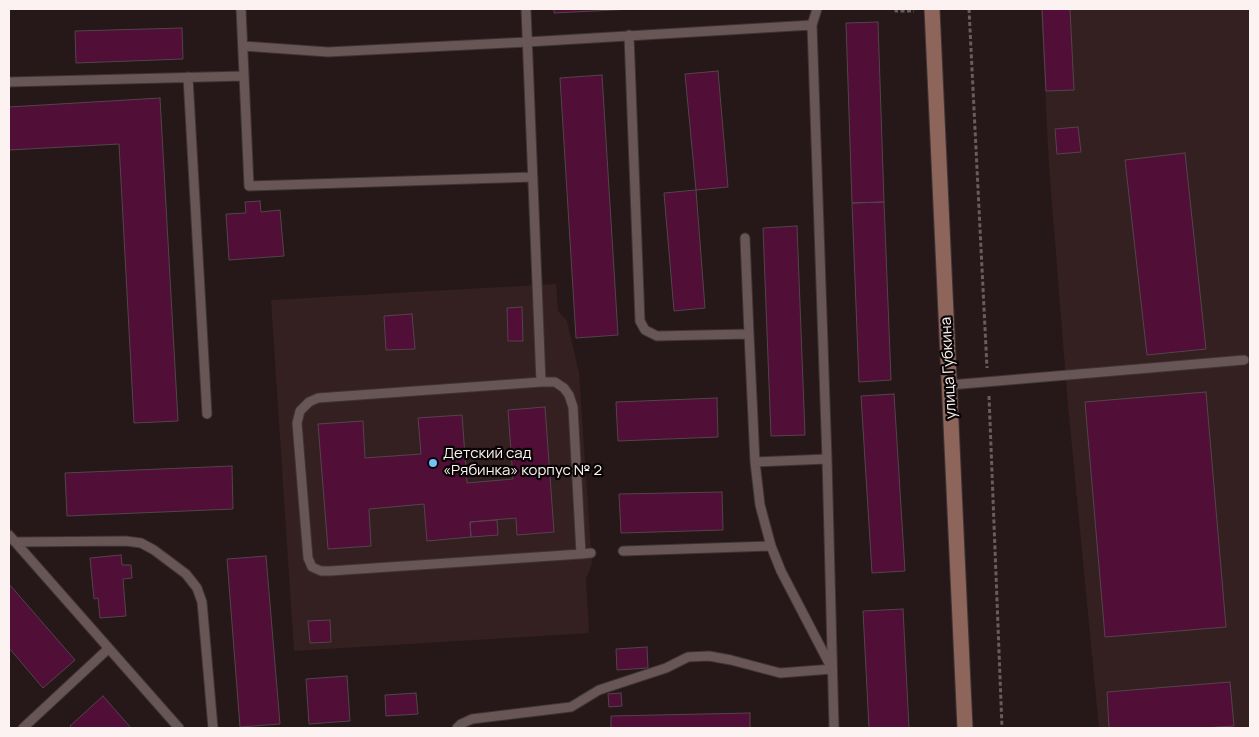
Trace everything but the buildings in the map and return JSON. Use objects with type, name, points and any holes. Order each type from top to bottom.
[{"type":"main road","name":"улица Губкина","points":[[932,9],[964,728]]},
{"type":"lane","points":[[241,9],[249,186],[532,177]]},
{"type":"lane","points":[[526,9],[541,382]]},
{"type":"lane","points":[[817,9],[812,24],[834,728]]},
{"type":"lane","points":[[243,46],[328,52],[527,42],[812,24]]},
{"type":"lane","points":[[629,36],[640,321],[645,330],[657,336],[749,334]]},
{"type":"lane","points":[[9,82],[244,76]]},
{"type":"lane","points":[[188,77],[207,414]]},
{"type":"lane","points":[[745,238],[755,462],[760,505],[770,546],[832,669]]},
{"type":"lane","points":[[950,385],[1244,360]]},
{"type":"lane","points":[[541,382],[555,382],[564,388],[569,395],[573,407],[586,553],[330,571],[321,571],[312,567],[308,558],[298,424],[300,411],[308,402],[318,398],[541,382]]},
{"type":"lane","points":[[755,462],[827,460]]},
{"type":"lane","points":[[12,539],[179,728]]},
{"type":"lane","points":[[12,539],[126,540],[141,543],[154,550],[186,574],[197,588],[202,602],[213,728]]},
{"type":"lane","points":[[623,551],[770,546]]},
{"type":"lane","points":[[23,728],[108,649]]},
{"type":"lane","points":[[457,728],[472,719],[571,707],[599,690],[666,668],[688,657],[716,657],[780,673],[832,669]]},
{"type":"shaded area","points":[[1041,9],[1250,9],[1250,728],[1099,728],[1068,405],[1049,166]]},
{"type":"shaded area","name":"Детский сад «Рябинка» корпус № 2","points":[[556,284],[558,311],[567,321],[579,373],[592,564],[586,579],[589,633],[294,651],[271,300]]},
{"type":"place","name":"Детский сад «Рябинка» корпус № 2","points":[[433,463]]}]
